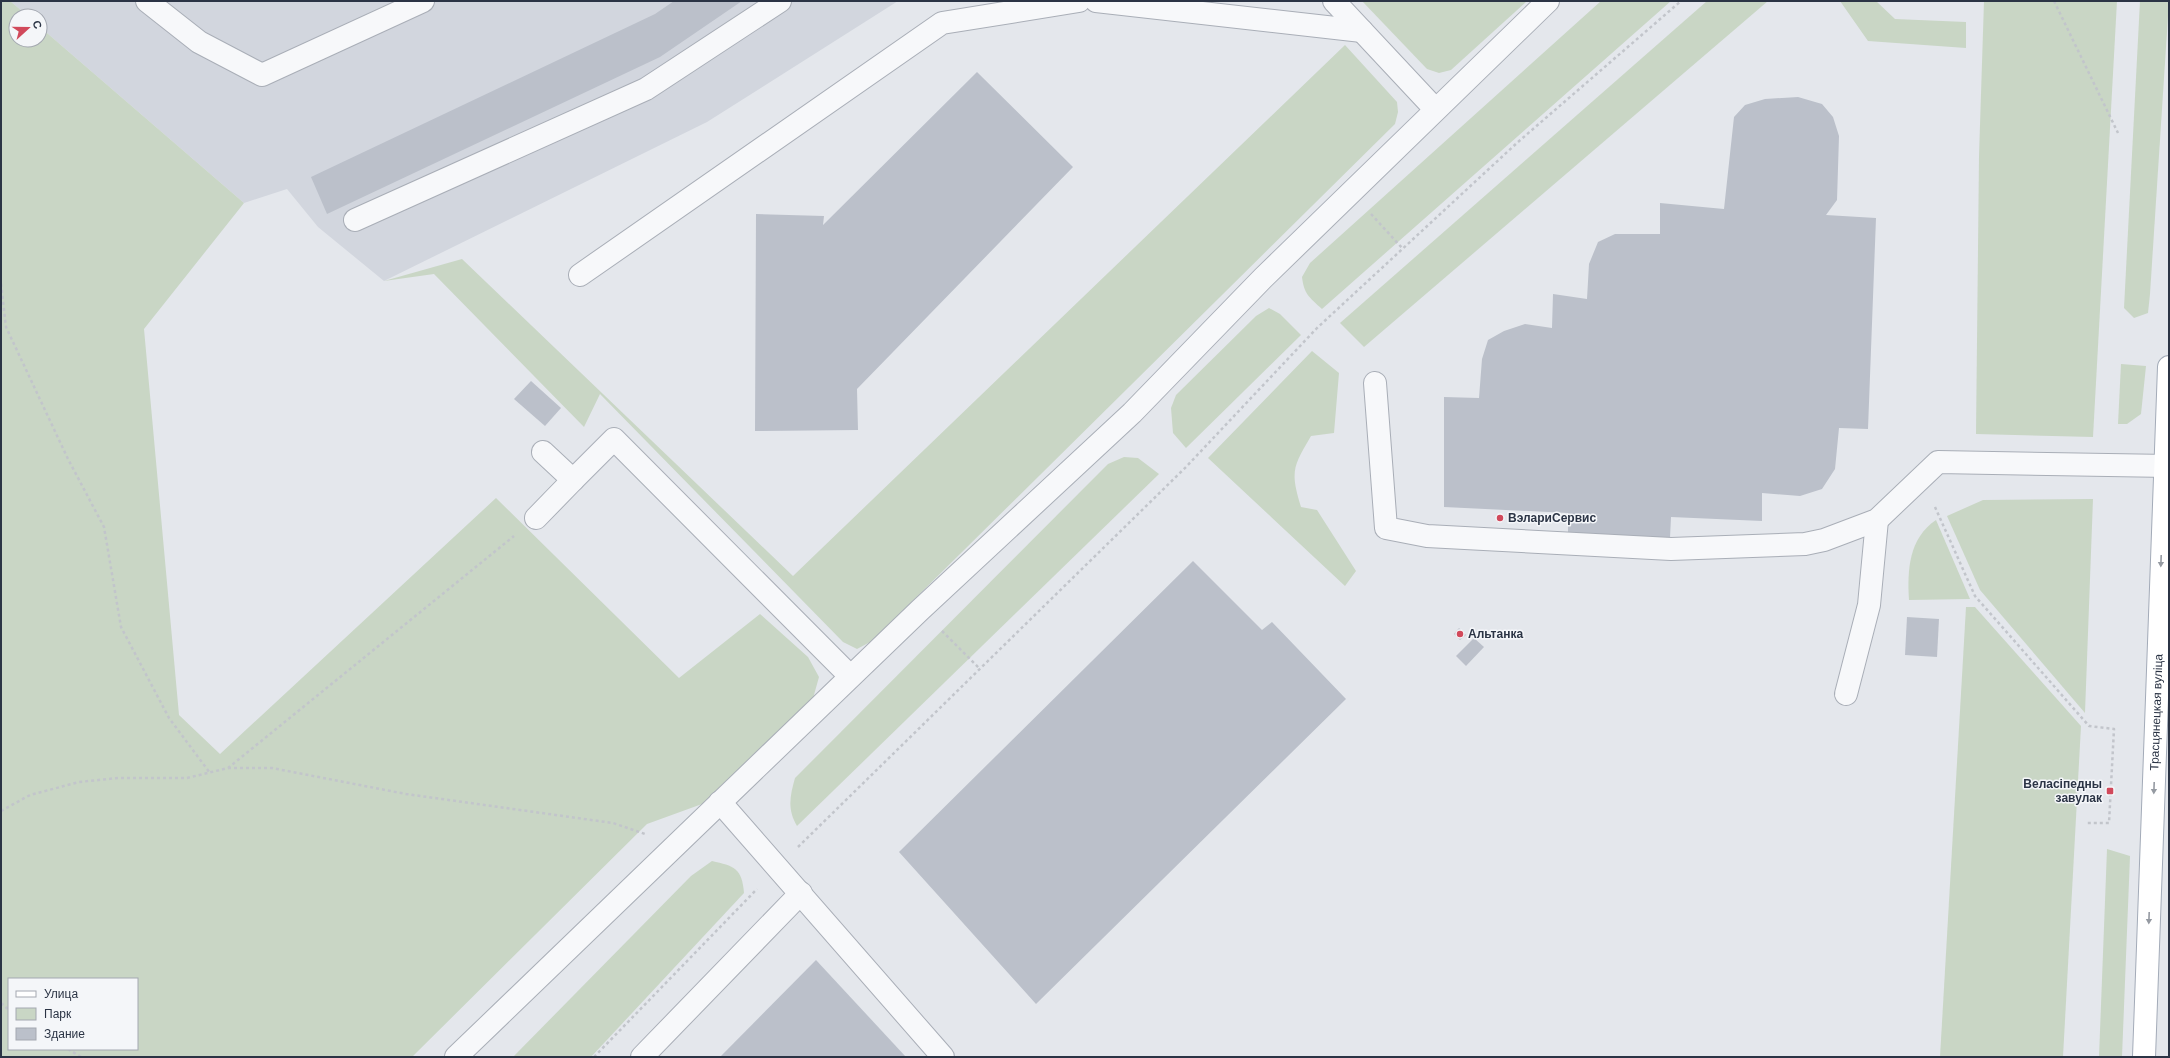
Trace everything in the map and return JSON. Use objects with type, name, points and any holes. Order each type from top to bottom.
[{"type":"main road","name":"Трасцянецкая вуліца","points":[[2144,1057],[2167,466],[2169,367]]},
{"type":"street","points":[[146,1],[200,42],[262,75],[423,1]]},
{"type":"street","points":[[355,220],[646,90],[780,1]]},
{"type":"street","points":[[580,275],[942,23],[1079,1]]},
{"type":"street","points":[[1096,1],[1362,31]]},
{"type":"street","points":[[1334,1],[1435,109]]},
{"type":"street","points":[[456,1057],[850,676],[1132,413],[1350,192],[1548,1]]},
{"type":"street","points":[[1375,383],[1386,528],[1427,536],[1671,549],[1804,544],[1824,540],[1877,520],[1938,462],[2167,466]]},
{"type":"street","points":[[536,518],[614,439],[850,676]]},
{"type":"street","points":[[543,452],[574,480]]},
{"type":"street","points":[[1846,694],[1869,605],[1877,520]]},
{"type":"street","points":[[720,802],[801,892],[943,1057]]},
{"type":"street","points":[[642,1057],[801,892]]},
{"type":"path","points":[[594,1057],[778,866],[1186,467],[1317,328],[1518,142],[1681,1]]},
{"type":"path","points":[[2054,1],[2118,133]]},
{"type":"path","points":[[1350,192],[1403,249]]},
{"type":"path","points":[[1,284],[6,327],[68,459],[104,528],[120,627],[169,718],[210,772]]},
{"type":"path","points":[[1921,478],[1975,596],[2089,726],[2114,729],[2109,823],[2086,823]]},
{"type":"path","points":[[228,768],[536,518]]},
{"type":"path","points":[[920,610],[980,669]]},
{"type":"path","points":[[1,811],[30,795],[79,782],[118,778],[187,778],[228,768],[272,768],[406,794],[613,823],[676,844]]},
{"type":"path","points":[[70,1050],[81,1057]]},
{"type":"shaded area","points":[[10,1],[898,1],[707,122],[384,281],[318,227],[287,189],[244,203],[48,34],[48,8],[18,8]]},
{"type":"green space","points":[[1,1],[10,1],[18,8],[8,8],[8,48],[48,48],[48,34],[244,203],[144,329],[179,715],[220,754],[496,498],[679,678],[760,614],[808,657],[819,677],[812,702],[713,800],[647,824],[412,1057],[1,1057]]},
{"type":"green space","points":[[1362,1],[1527,1],[1451,70],[1439,73],[1427,69]]},
{"type":"green space","points":[[1601,1],[1671,1],[1322,309],[1308,295],[1304,287],[1302,277],[1310,263]]},
{"type":"green space","points":[[1707,1],[1768,1],[1364,347],[1340,323]]},
{"type":"green space","points":[[1840,1],[1876,1],[1895,19],[1966,22],[1966,48],[1868,41]]},
{"type":"green space","points":[[1984,1],[2117,1],[2093,437],[1976,434],[1979,156]]},
{"type":"green space","points":[[2140,1],[2169,1],[2148,313],[2134,318],[2124,308]]},
{"type":"green space","points":[[1345,45],[1397,102],[1398,112],[1395,124],[872,641],[857,649],[843,642],[600,394],[584,427],[434,274],[384,281],[462,259],[793,576]]},
{"type":"green space","points":[[1269,308],[1280,314],[1301,335],[1186,448],[1173,433],[1171,408],[1176,395],[1256,316]]},
{"type":"green space","points":[[1312,351],[1339,373],[1334,433],[1311,436],[1297,463],[1295,470],[1295,485],[1301,507],[1317,510],[1356,571],[1345,586],[1208,458]]},
{"type":"green space","points":[[2121,364],[2146,366],[2141,414],[2127,424],[2118,424]]},
{"type":"green space","points":[[1124,457],[1138,458],[1159,474],[797,826],[792,814],[790,802],[795,778],[1108,464]]},
{"type":"green space","points":[[2093,499],[2085,713],[1980,590],[1947,516],[1983,500]]},
{"type":"green space","points":[[1936,520],[1970,599],[1909,600],[1908,589],[1910,566],[1915,545],[1927,527]]},
{"type":"green space","points":[[1966,607],[1975,607],[2081,726],[2063,1057],[1940,1057]]},
{"type":"green space","points":[[2107,849],[2130,856],[2122,1057],[2099,1057]]},
{"type":"green space","points":[[712,861],[731,867],[739,873],[744,893],[591,1057],[513,1057],[691,876]]},
{"type":"building","points":[[674,1],[742,1],[660,57],[327,214],[311,177],[655,14]]},
{"type":"building","points":[[977,72],[1073,167],[857,389],[858,430],[755,431],[756,214],[824,216],[823,225]]},
{"type":"building","points":[[1798,97],[1822,104],[1833,117],[1839,136],[1837,200],[1826,215],[1876,218],[1868,429],[1839,428],[1835,469],[1822,489],[1800,496],[1762,493],[1762,521],[1671,517],[1670,538],[1568,534],[1568,513],[1444,507],[1444,397],[1479,398],[1482,359],[1488,340],[1504,331],[1525,324],[1552,328],[1553,294],[1587,299],[1589,264],[1598,242],[1615,234],[1660,234],[1660,203],[1724,209],[1734,117],[1745,105],[1765,99]]},
{"type":"building","points":[[531,381],[561,408],[545,426],[514,399]]},
{"type":"building","points":[[1193,561],[1262,630],[1272,622],[1346,699],[1036,1004],[899,852]]},
{"type":"building","points":[[1907,617],[1939,619],[1937,657],[1905,655]]},
{"type":"building","name":"Альтанка","points":[[1459,628],[1466,635],[1460,640],[1454,634]]},
{"type":"building","points":[[1474,638],[1484,647],[1466,666],[1456,656]]},
{"type":"building","points":[[816,960],[906,1057],[720,1057]]},
{"type":"place","name":"ВэлариСервис","points":[[1500,518]]},
{"type":"place","name":"Альтанка","points":[[1460,634]]},
{"type":"place","name":"Веласіпедны завулак","points":[[2110,791]]}]
